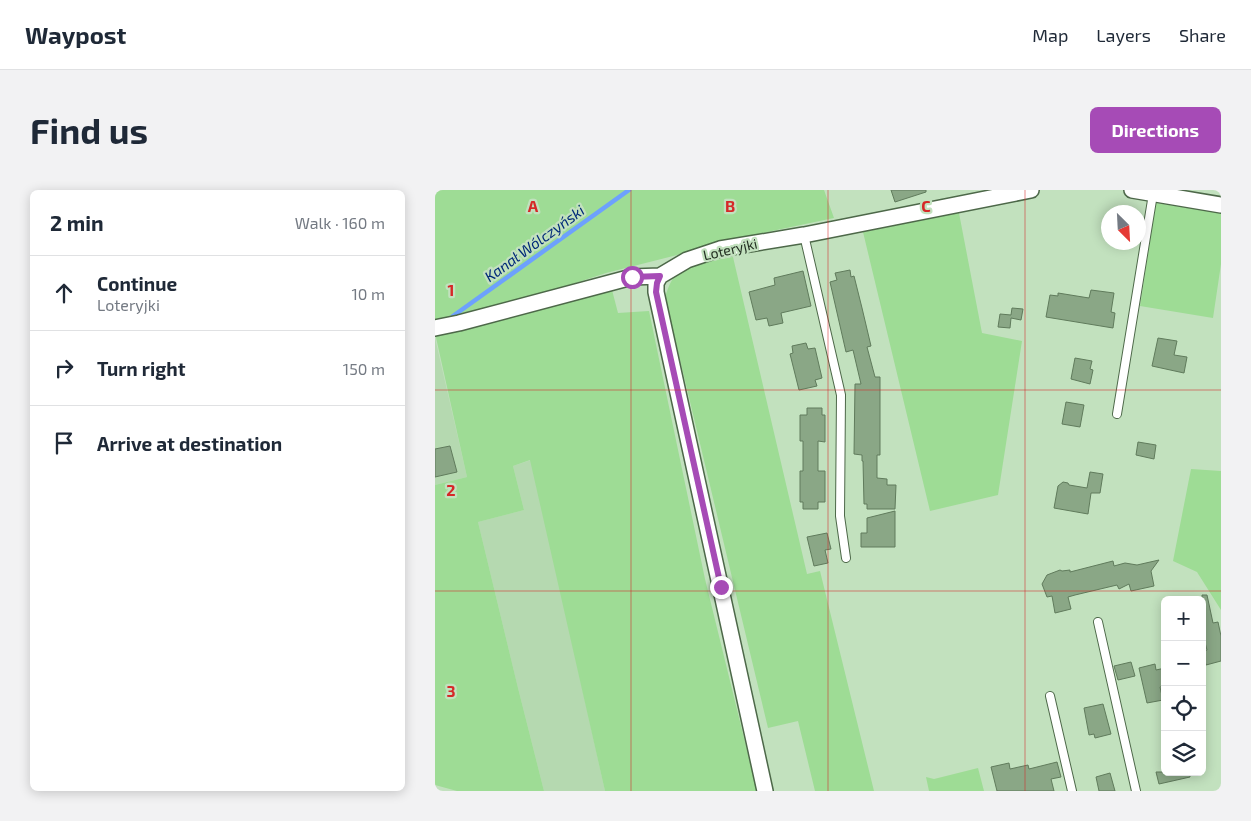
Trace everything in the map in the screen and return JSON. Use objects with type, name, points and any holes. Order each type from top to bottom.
[{"type":"street","name":"Loteryjki","points":[[435,328],[459,324],[632,277],[660,276],[687,260],[720,249],[804,235],[1031,190]]},
{"type":"street","points":[[1132,190],[1221,205]]},
{"type":"street","points":[[660,276],[656,292],[765,791]]},
{"type":"lane","points":[[1117,414],[1153,194]]},
{"type":"lane","points":[[804,235],[841,395],[840,516],[846,558]]},
{"type":"lane","points":[[1098,622],[1136,791]]},
{"type":"lane","points":[[1050,696],[1072,791]]},
{"type":"shaded area","points":[[435,338],[467,477],[435,485]]},
{"type":"shaded area","points":[[531,460],[605,791],[544,791],[478,522],[524,510],[513,466]]},
{"type":"green space","points":[[435,190],[824,190],[834,218],[772,231],[606,273],[548,292],[435,320]]},
{"type":"green space","points":[[1156,203],[1221,213],[1221,264],[1213,318],[1140,306]]},
{"type":"green space","points":[[959,213],[982,333],[1022,341],[998,495],[930,511],[863,232]]},
{"type":"green space","points":[[733,257],[807,574],[820,571],[874,791],[815,791],[798,721],[768,728],[665,297],[672,280],[681,271],[702,263]]},
{"type":"green space","points":[[612,290],[618,313],[649,311],[705,579],[757,791],[605,791],[530,460],[513,466],[524,510],[478,522],[544,791],[457,791],[435,785],[435,485],[467,477],[435,333],[527,313],[575,298]]},
{"type":"green space","points":[[1191,469],[1221,471],[1221,610],[1197,572],[1173,561]]},
{"type":"green space","points":[[978,768],[984,791],[929,791],[926,777],[934,779]]},
{"type":"building","points":[[891,190],[926,190],[926,192],[895,202]]},
{"type":"building","points":[[850,270],[851,277],[854,276],[871,346],[867,347],[875,377],[880,377],[880,455],[877,455],[877,478],[887,479],[887,485],[896,485],[895,509],[867,509],[867,504],[864,504],[862,455],[854,454],[855,384],[861,384],[853,350],[846,352],[830,282],[837,280],[835,273]]},
{"type":"building","points":[[803,271],[811,306],[781,313],[783,323],[769,326],[767,318],[756,320],[749,292],[775,285],[774,278]]},
{"type":"building","points":[[1091,290],[1114,293],[1111,312],[1115,313],[1113,328],[1046,317],[1050,295],[1058,296],[1058,293],[1089,298]]},
{"type":"building","points":[[1012,308],[1023,309],[1021,320],[1011,318],[1010,328],[998,327],[1000,314],[1011,315]]},
{"type":"building","points":[[1158,338],[1177,341],[1174,355],[1187,357],[1184,373],[1152,366]]},
{"type":"building","points":[[806,343],[808,349],[815,348],[822,378],[815,380],[817,386],[799,390],[790,354],[793,353],[792,346]]},
{"type":"building","points":[[1075,358],[1092,361],[1090,369],[1093,370],[1090,384],[1071,379]]},
{"type":"building","points":[[1066,402],[1084,405],[1080,427],[1062,424]]},
{"type":"building","points":[[807,408],[822,408],[822,415],[825,415],[825,442],[818,441],[818,471],[825,471],[825,502],[818,502],[818,509],[803,509],[803,502],[800,502],[800,471],[803,471],[803,441],[800,441],[800,415],[807,415]]},
{"type":"building","points":[[1138,442],[1156,445],[1154,459],[1136,455]]},
{"type":"building","points":[[450,446],[457,472],[435,477],[435,449]]},
{"type":"building","points":[[1090,472],[1103,474],[1100,493],[1091,493],[1088,514],[1054,508],[1058,486],[1063,482],[1087,488]]},
{"type":"building","points":[[895,511],[895,547],[861,547],[861,533],[867,533],[867,518]]},
{"type":"building","points":[[827,533],[831,549],[825,550],[828,563],[814,566],[807,537]]},
{"type":"building","points":[[1159,560],[1151,571],[1154,586],[1131,591],[1129,584],[1119,589],[1117,585],[1075,595],[1068,597],[1071,609],[1055,613],[1052,596],[1047,597],[1042,584],[1047,575],[1060,570],[1070,570],[1070,572],[1113,561],[1114,566],[1125,563],[1137,565]]},
{"type":"building","points":[[1207,595],[1213,623],[1218,622],[1221,636],[1221,661],[1206,665],[1206,596],[1202,596]]},
{"type":"building","points":[[1131,662],[1135,676],[1118,680],[1114,666]]},
{"type":"building","points":[[1155,664],[1156,670],[1161,669],[1161,700],[1147,703],[1139,668]]},
{"type":"building","points":[[1103,704],[1111,734],[1095,738],[1094,734],[1089,735],[1084,708]]},
{"type":"building","points":[[1057,762],[1061,777],[1051,779],[1054,791],[997,791],[991,767],[1009,763],[1010,769],[1028,765],[1029,769]]},
{"type":"building","points":[[1156,772],[1161,772],[1161,776],[1190,776],[1190,777],[1159,784]]},
{"type":"building","points":[[1110,773],[1115,791],[1099,791],[1096,777]]},
{"type":"waterway","name":"Kanał Wólczyński","points":[[453,316],[629,190]]},
{"type":"route","points":[[632,277],[660,276],[656,292],[721,587]]}]
